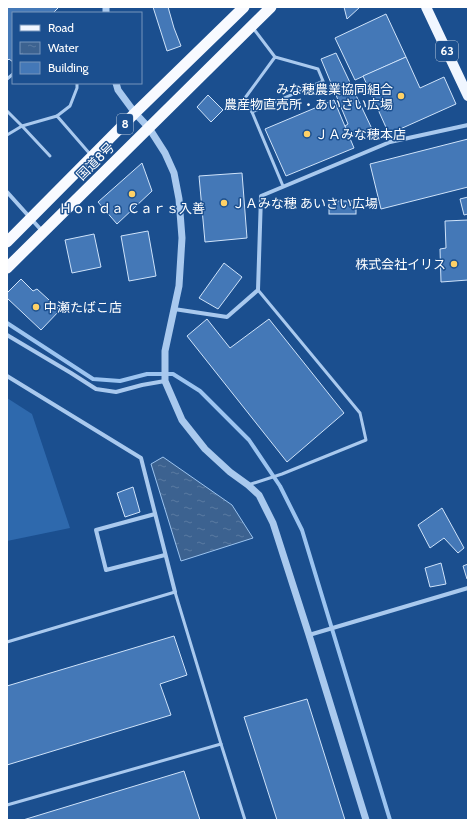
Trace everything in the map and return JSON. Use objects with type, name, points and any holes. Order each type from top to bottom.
[{"type":"highway","name":"国道8号","points":[[7,242],[135,113],[244,7]]},
{"type":"highway","name":"国道8号","points":[[7,268],[271,7]]},
{"type":"main road","name":"63","points":[[426,7],[468,96]]},
{"type":"street","points":[[116,84],[118,90],[135,113],[149,128],[164,153],[174,173],[179,200],[182,238],[179,286],[164,351],[165,381],[182,420],[205,449],[230,472],[259,495],[273,523],[366,820]]},
{"type":"street","points":[[174,308],[227,317],[258,290],[262,196],[390,142],[468,125]]},
{"type":"street","points":[[7,192],[44,232]]},
{"type":"street","points":[[7,335],[71,372],[96,389],[116,392],[165,381]]},
{"type":"street","points":[[7,376],[141,458],[175,592]]},
{"type":"street","points":[[155,514],[96,530],[106,570],[165,555]]},
{"type":"street","points":[[309,635],[468,588]]},
{"type":"lane","points":[[252,26],[276,57],[318,69],[323,81],[252,112]]},
{"type":"lane","points":[[276,57],[245,98],[283,186]]},
{"type":"lane","points":[[7,135],[22,126],[57,116],[70,106],[77,88],[77,84]]},
{"type":"lane","points":[[7,111],[50,156]]},
{"type":"lane","points":[[57,116],[92,156]]},
{"type":"lane","points":[[248,485],[282,474],[366,440],[360,413],[258,290]]},
{"type":"lane","points":[[7,642],[175,592],[245,820]]},
{"type":"lane","points":[[7,805],[221,744]]},
{"type":"shaded area","points":[[7,398],[32,414],[70,528],[7,541]]},
{"type":"water","points":[[163,457],[232,505],[253,538],[181,561],[151,464]]},
{"type":"building","points":[[7,7],[59,7],[54,12],[12,12],[12,61],[9,59],[7,61]]},
{"type":"building","points":[[153,7],[168,7],[181,46],[167,51]]},
{"type":"building","points":[[344,7],[360,7],[347,19]]},
{"type":"building","points":[[386,14],[406,57],[355,80],[335,38]]},
{"type":"building","points":[[336,53],[372,129],[350,138],[345,126],[348,124],[321,59]]},
{"type":"building","points":[[406,57],[420,88],[444,77],[456,104],[389,134],[363,76]]},
{"type":"building","points":[[208,95],[223,110],[211,122],[197,107]]},
{"type":"building","name":"ＪＡみな穂本店","points":[[334,100],[354,148],[286,176],[265,129]]},
{"type":"building","points":[[468,139],[468,187],[381,209],[370,164]]},
{"type":"building","points":[[142,163],[152,191],[117,224],[98,202]]},
{"type":"building","points":[[242,173],[247,238],[205,242],[199,176]]},
{"type":"building","points":[[468,197],[468,214],[464,215],[460,199]]},
{"type":"building","points":[[329,201],[356,201],[356,214],[329,214]]},
{"type":"building","name":"株式会社イリス","points":[[468,220],[468,280],[441,282],[440,249],[446,248],[445,221]]},
{"type":"building","points":[[148,231],[156,276],[129,281],[121,236]]},
{"type":"building","points":[[94,234],[101,267],[72,273],[65,240]]},
{"type":"building","points":[[224,263],[242,277],[218,309],[199,298]]},
{"type":"building","points":[[21,279],[33,291],[37,289],[60,310],[41,330],[7,298],[7,293]]},
{"type":"building","points":[[207,319],[230,348],[269,319],[344,413],[287,462],[187,336]]},
{"type":"building","points":[[133,487],[140,512],[125,517],[117,493]]},
{"type":"building","points":[[442,508],[464,548],[458,553],[444,538],[430,548],[418,525]]},
{"type":"building","points":[[441,563],[446,584],[430,587],[425,568]]},
{"type":"building","points":[[468,564],[468,579],[467,579],[463,566]]},
{"type":"building","points":[[174,636],[187,675],[160,684],[171,715],[7,765],[7,686]]},
{"type":"building","points":[[307,699],[345,820],[277,820],[244,717]]},
{"type":"building","points":[[184,771],[200,820],[23,820]]},
{"type":"waterway","points":[[7,323],[93,379],[120,381],[147,374],[173,374],[200,391],[249,440],[280,486],[302,530],[390,820]]},
{"type":"place","name":"みな穂農業協同組合 農産物直売所・あいさい広場","points":[[401,96]]},
{"type":"place","name":"ＪＡみな穂本店","points":[[307,134]]},
{"type":"place","name":"Ｈｏｎｄａ Ｃａｒｓ入善","points":[[132,194]]},
{"type":"place","name":"ＪＡみな穂 あいさい広場","points":[[224,203]]},
{"type":"place","name":"株式会社イリス","points":[[454,264]]},
{"type":"place","name":"中瀬たばこ店","points":[[36,307]]}]
